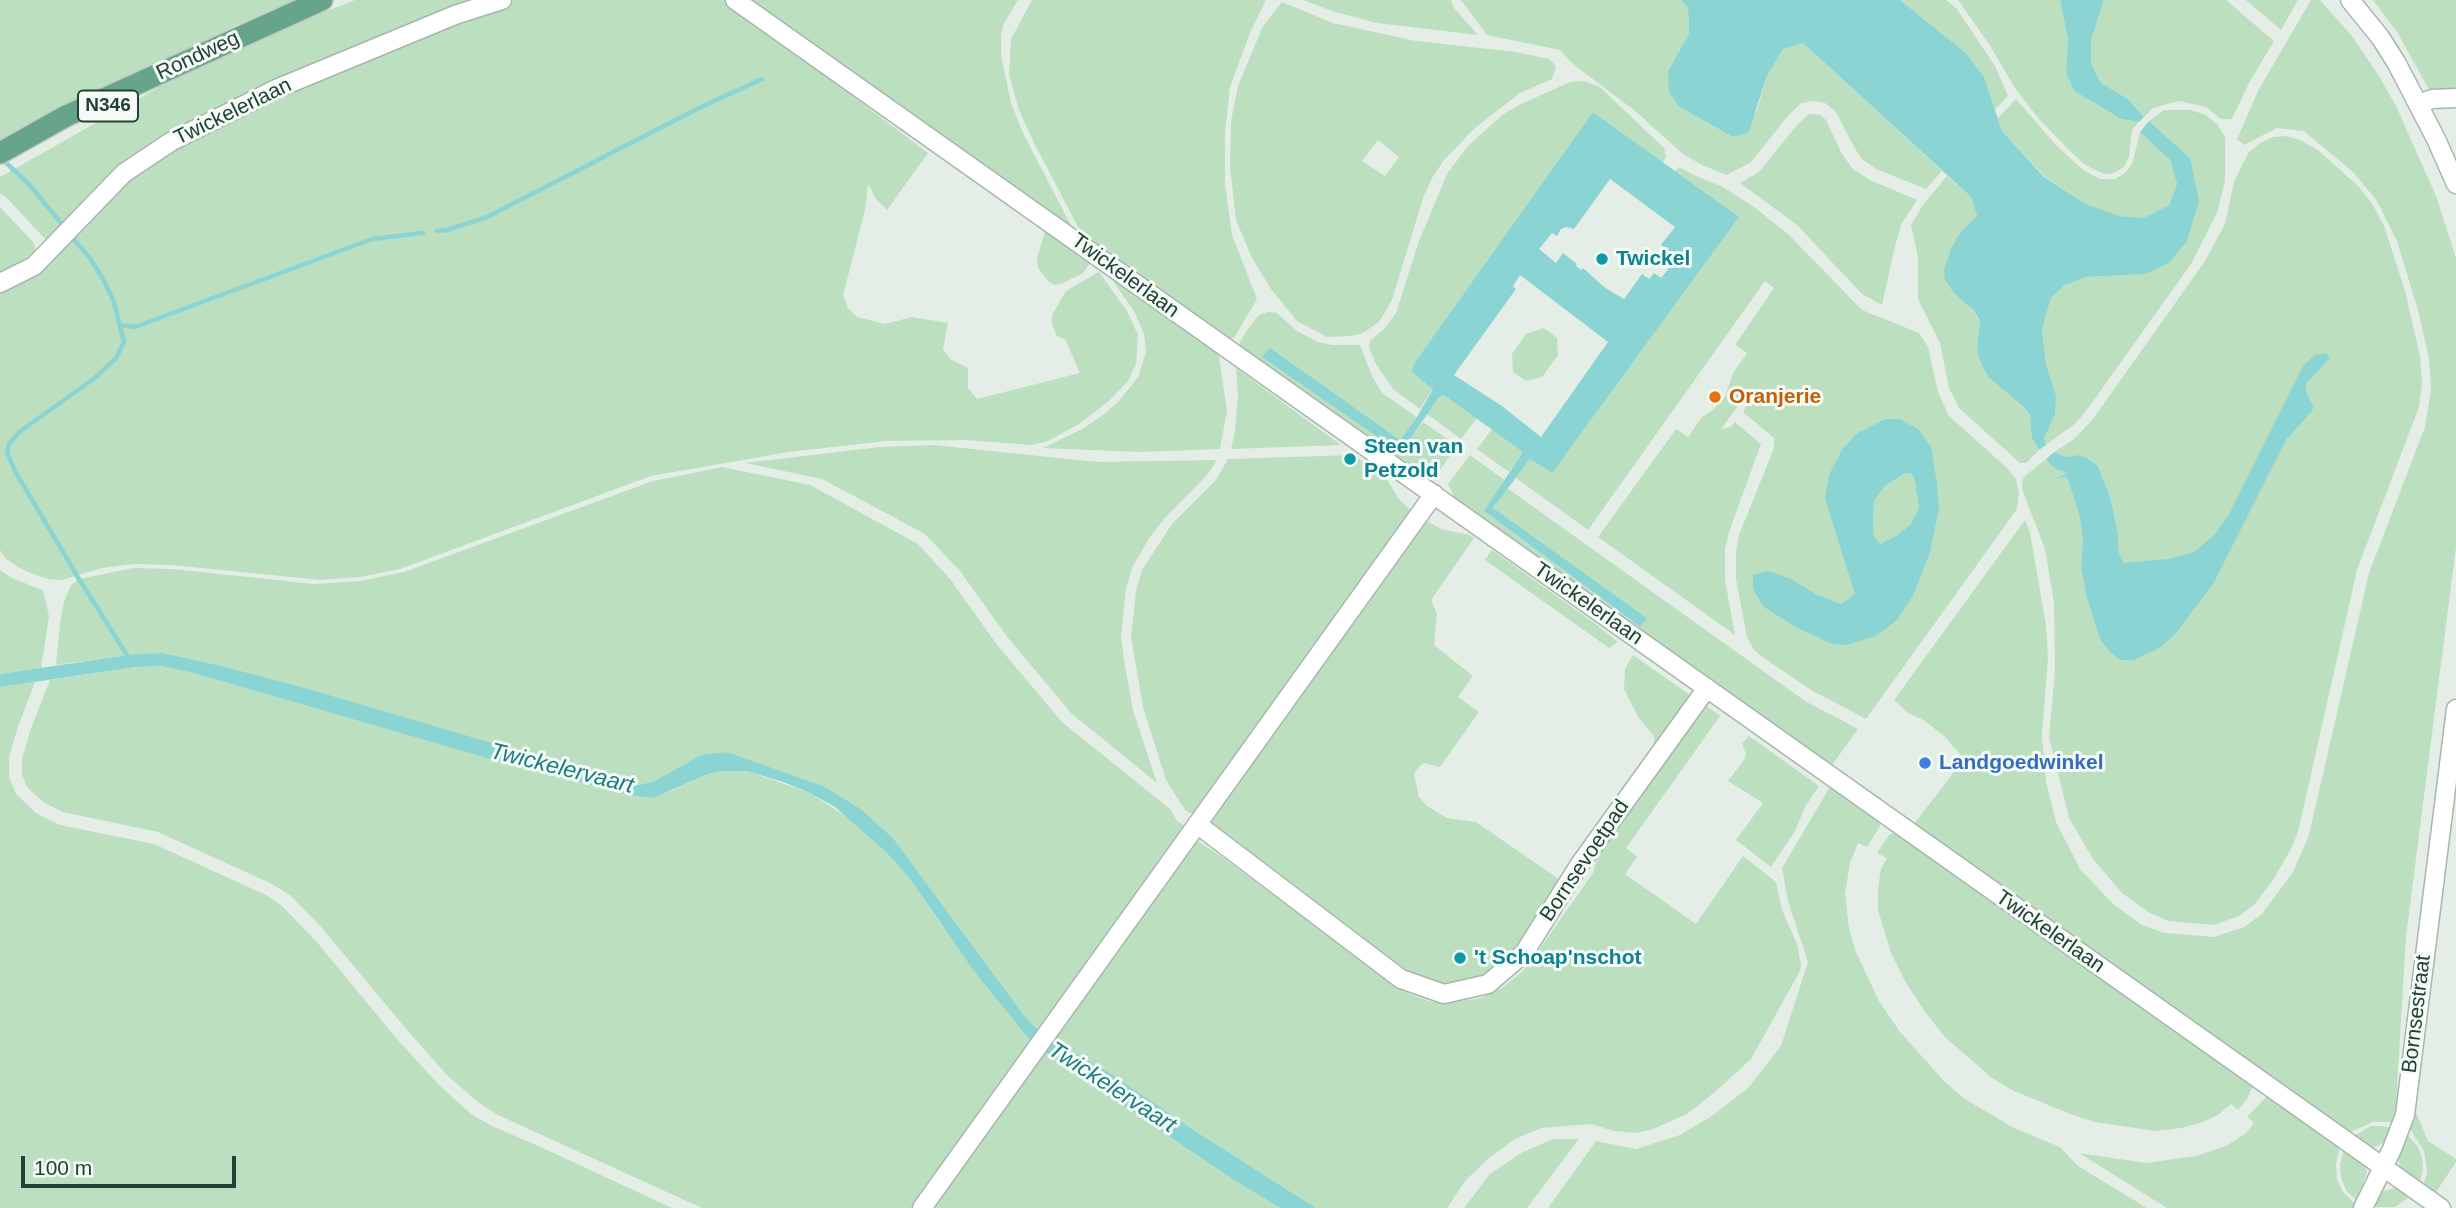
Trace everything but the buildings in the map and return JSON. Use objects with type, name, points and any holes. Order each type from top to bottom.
[{"type":"main road","name":"Rondweg","points":[[0,153],[66,116],[322,0]]},
{"type":"main road","name":"N346","points":[[0,168],[217,47]]},
{"type":"street","name":"Twickelerlaan","points":[[0,283],[34,266],[124,173],[172,141],[276,89],[455,15],[502,0]]},
{"type":"street","name":"Twickelerlaan","points":[[735,0],[2441,1208]]},
{"type":"street","points":[[2350,0],[2380,37],[2419,104],[2456,184]]},
{"type":"street","points":[[2419,104],[2431,99],[2456,97]]},
{"type":"street","points":[[922,1208],[1434,494]]},
{"type":"street","name":"Bornsevoetpad","points":[[1197,824],[1401,979],[1444,994],[1488,984],[1524,954],[1580,864],[1707,688]]},
{"type":"street","name":"Bornsestraat","points":[[2362,1208],[2383,1168],[2405,1115],[2456,709]]},
{"type":"green space","points":[[0,0],[295,0],[136,74],[0,149]]},
{"type":"green space","points":[[355,0],[480,0],[204,116],[47,241],[5,196],[0,194],[0,177],[179,76],[253,40]]},
{"type":"green space","points":[[516,0],[725,0],[928,153],[887,210],[876,199],[868,184],[865,210],[843,295],[848,308],[857,317],[885,324],[912,317],[948,323],[943,349],[950,359],[968,368],[968,388],[977,399],[1080,373],[1065,339],[1057,336],[1052,315],[1066,291],[1099,272],[1127,311],[1138,335],[1136,364],[1128,381],[1109,401],[1079,424],[1048,441],[1031,445],[965,440],[886,441],[789,452],[651,476],[400,569],[360,577],[320,580],[171,565],[134,564],[102,568],[62,580],[33,574],[5,558],[0,550],[0,291],[126,179],[192,134],[472,14]]},
{"type":"green space","points":[[743,0],[1018,0],[1003,25],[1001,36],[1001,55],[1011,103],[1022,131],[1077,237]]},
{"type":"green space","points":[[1032,0],[1266,0],[1250,33],[1230,87],[1225,133],[1225,184],[1232,235],[1257,299],[1234,338],[1226,340],[1086,242],[1034,143],[1019,110],[1009,75],[1011,39]]},
{"type":"green space","points":[[1303,0],[1451,0],[1454,8],[1478,35],[1377,23]]},
{"type":"green space","points":[[1461,0],[1681,0],[1688,8],[1689,35],[1668,71],[1678,106],[1733,137],[1757,111],[1766,78],[1783,49],[1803,43],[1942,171],[1926,189],[1876,169],[1862,159],[1836,112],[1825,103],[1813,101],[1801,103],[1751,162],[1727,175],[1683,154],[1634,110],[1573,64],[1560,50],[1487,35]]},
{"type":"green space","points":[[1900,0],[1946,0],[1957,9],[1995,66],[2008,96],[1995,110],[1984,77],[1966,53]]},
{"type":"green space","points":[[1958,0],[2060,0],[2068,40],[2066,73],[2074,91],[2121,119],[2139,122],[2132,130],[2129,157],[2124,167],[2114,173],[2104,174],[2085,165],[2070,151],[2039,119],[2015,88]]},
{"type":"green space","points":[[2104,0],[2226,0],[2274,41],[2232,119],[2221,119],[2206,107],[2179,101],[2153,108],[2144,117],[2128,99],[2101,83],[2091,63],[2091,40]]},
{"type":"green space","points":[[2246,0],[2298,0],[2281,30]]},
{"type":"green space","points":[[2311,0],[2320,0],[2352,36],[2396,106],[2436,196],[2456,258],[2456,547],[2406,936],[2395,1122],[2373,1122],[2346,1134],[1913,825],[1951,776],[1962,756],[1944,736],[1925,721],[1907,712],[1894,700],[2025,520],[2030,533],[2046,625],[2048,658],[2042,736],[2046,782],[2056,822],[2080,869],[2113,904],[2142,925],[2165,933],[2214,937],[2244,927],[2262,914],[2293,872],[2309,835],[2369,573],[2425,427],[2431,390],[2429,359],[2418,310],[2397,241],[2377,201],[2354,173],[2304,131],[2277,128],[2244,145],[2237,139],[2259,89]]},
{"type":"green space","points":[[2373,0],[2456,0],[2456,95],[2432,95],[2397,32]]},
{"type":"green space","points":[[1282,2],[1333,23],[1416,41],[1516,52],[1549,59],[1556,66],[1552,79],[1520,93],[1475,128],[1444,160],[1423,198],[1392,300],[1379,322],[1363,333],[1327,337],[1297,321],[1271,289],[1252,258],[1236,220],[1230,167],[1231,121],[1238,86],[1263,26]],"holes":[[[1378,140],[1399,157],[1385,176],[1362,161]]]},
{"type":"green space","points":[[1584,81],[1600,87],[1664,148],[1666,156],[1663,163],[1593,112],[1415,362],[1414,374],[1433,388],[1420,409],[1393,389],[1376,364],[1369,347],[1370,341],[1396,313],[1419,241],[1447,174],[1468,146],[1502,115],[1570,82]]},
{"type":"green space","points":[[2016,99],[2055,144],[2083,170],[2100,179],[2115,179],[2125,173],[2132,164],[2140,132],[2170,160],[2177,184],[2169,205],[2143,218],[2119,216],[2086,204],[2045,177],[2002,131],[1998,118]]},
{"type":"green space","points":[[2164,110],[2191,110],[2206,115],[2217,124],[2225,137],[2225,181],[2217,213],[2191,264],[2089,407],[2076,423],[2046,445],[2044,439],[2056,397],[2046,364],[2042,329],[2051,298],[2065,285],[2086,277],[2145,274],[2190,158],[2149,121]]},
{"type":"green space","points":[[1813,114],[1826,120],[1842,154],[1853,169],[1870,180],[1917,200],[1902,223],[1882,305],[1862,294],[1797,225],[1740,183],[1759,172],[1797,125]]},
{"type":"green space","points":[[2286,136],[2318,150],[2358,186],[2373,205],[2384,226],[2405,291],[2420,356],[2422,385],[2419,407],[2357,570],[2298,832],[2291,849],[2254,905],[2239,916],[2213,925],[2168,921],[2148,912],[2122,893],[2093,859],[2069,818],[2049,737],[2055,669],[2054,603],[2045,549],[2022,489],[2022,481],[2046,459],[2054,468],[2068,473],[2059,478],[2065,477],[2068,480],[2079,514],[2083,539],[2081,567],[2087,599],[2100,639],[2134,660],[2158,649],[2215,581],[2286,440],[2314,405],[2307,394],[2306,384],[2330,358],[2303,366],[2230,512],[2215,534],[2194,552],[2167,559],[2124,564],[2119,553],[2111,500],[2098,466],[2078,455],[2066,457],[2054,452],[2073,440],[2093,419],[2205,261],[2225,224],[2234,182],[2248,153],[2273,137]]},
{"type":"green space","points":[[1679,167],[1723,187],[1754,207],[1788,234],[1862,310],[1919,333],[1928,347],[1938,392],[1949,416],[2016,479],[2019,492],[2017,509],[1866,719],[1811,690],[1761,656],[1747,637],[1736,579],[1736,551],[1739,535],[1774,448],[1774,438],[1743,412],[1748,403],[1746,395],[1721,429],[1730,427],[1735,422],[1761,444],[1725,549],[1725,580],[1735,635],[1598,537],[1676,429],[1688,437],[1702,417],[1725,397],[1733,373],[1747,353],[1735,345],[1774,288],[1765,281],[1588,530],[1516,478],[1530,459],[1552,472],[1739,217],[1675,171]],"holes":[[[1885,419],[1939,509],[1930,553],[1914,594],[1794,626],[1791,579],[1818,595],[1841,604],[1856,594],[1825,499],[1843,448],[1857,433]]]},
{"type":"green space","points":[[1947,176],[1971,197],[1977,216],[1960,233],[1947,259],[1953,292],[1968,304],[1980,322],[1978,358],[1988,377],[2025,408],[2030,416],[2032,438],[2039,450],[2026,463],[2020,463],[1959,408],[1949,388],[1940,343],[1918,299],[1918,257],[1911,225],[1923,205]]},
{"type":"green space","points":[[0,207],[34,243],[36,251],[0,275]]},
{"type":"green space","points":[[1047,226],[1091,262],[1083,273],[1061,284],[1054,285],[1048,281],[1038,268],[1037,258]]},
{"type":"green space","points":[[1109,275],[1218,349],[1227,411],[1220,449],[1138,452],[1043,448],[1084,428],[1103,415],[1119,401],[1138,377],[1146,352],[1144,334],[1135,313]]},
{"type":"green space","points":[[1277,313],[1297,331],[1318,342],[1360,345],[1382,393],[1417,417],[1400,440],[1349,404],[1402,450],[1423,422],[1455,444],[1436,476],[1418,473],[1241,350],[1240,342],[1247,330],[1259,315]]},
{"type":"green space","points":[[1544,328],[1557,338],[1558,355],[1542,377],[1526,381],[1513,372],[1512,354],[1526,334]]},
{"type":"green space","points":[[1236,368],[1341,445],[1231,449],[1238,394]]},
{"type":"green space","points":[[1444,394],[1477,418],[1461,439],[1427,414]]},
{"type":"green space","points":[[1492,429],[1524,452],[1509,472],[1477,449]]},
{"type":"green space","points":[[934,445],[1097,462],[1217,460],[1208,474],[1150,537],[1133,566],[1126,588],[1121,637],[1125,666],[1133,710],[1157,783],[1071,713],[1008,638],[960,571],[925,534],[822,479],[745,463],[880,447]]},
{"type":"green space","points":[[1354,455],[1386,478],[1399,499],[1415,514],[1198,817],[1185,810],[1166,780],[1143,707],[1131,637],[1136,591],[1142,570],[1172,524],[1216,480],[1228,459]]},
{"type":"green space","points":[[1470,455],[1506,481],[1484,511],[1639,627],[1647,618],[1493,509],[1507,488],[1805,701],[1858,729],[1830,768],[1456,501],[1448,484]]},
{"type":"green space","points":[[722,467],[810,485],[918,544],[950,579],[998,646],[1062,722],[1170,809],[1177,821],[1189,829],[1042,1034],[1026,1018],[893,838],[862,810],[727,752],[639,785],[564,767],[506,747],[309,689],[163,653],[135,654],[56,665],[64,602],[71,585],[79,579],[133,568],[173,569],[314,584],[360,581],[404,572],[653,481]]},
{"type":"green space","points":[[1905,473],[1914,477],[1919,508],[1910,525],[1880,544],[1874,536],[1874,501],[1885,486]]},
{"type":"green space","points":[[1423,519],[1441,529],[1474,538],[1431,600],[1437,614],[1434,645],[1473,676],[1458,697],[1479,712],[1440,767],[1423,763],[1418,768],[1414,774],[1419,797],[1427,806],[1447,818],[1476,822],[1563,882],[1510,957],[1492,972],[1475,980],[1435,984],[1413,976],[1205,822]]},
{"type":"green space","points":[[1492,550],[1618,642],[1609,648],[1485,560]]},
{"type":"green space","points":[[0,570],[42,590],[45,597],[49,617],[41,668],[0,674]]},
{"type":"green space","points":[[1633,655],[1690,695],[1654,749],[1654,736],[1638,717],[1624,689],[1625,669]]},
{"type":"green space","points":[[162,666],[514,766],[631,795],[666,793],[721,771],[747,771],[810,793],[851,820],[887,853],[909,878],[941,925],[1034,1045],[917,1208],[702,1208],[498,1115],[479,1103],[447,1075],[322,928],[290,895],[272,884],[158,832],[63,812],[43,802],[27,787],[22,775],[22,759],[50,680],[136,667]]},
{"type":"green space","points":[[35,682],[9,757],[9,777],[16,794],[36,813],[60,825],[154,844],[266,895],[281,905],[316,941],[397,1039],[438,1084],[471,1114],[672,1208],[0,1208],[0,687]]},
{"type":"green space","points":[[1701,702],[1720,716],[1626,848],[1637,857],[1625,874],[1696,924],[1743,856],[1776,882],[1782,910],[1797,944],[1801,965],[1751,1059],[1687,1114],[1653,1129],[1636,1133],[1614,1131],[1591,1124],[1541,1128],[1515,1139],[1489,1158],[1466,1180],[1447,1208],[1316,1208],[1113,1075],[1049,1039],[1193,838],[1404,992],[1432,1002],[1455,1002],[1481,998],[1502,988],[1524,970],[1593,873],[1598,855]]},
{"type":"green space","points":[[1749,736],[1819,786],[1805,807],[1795,831],[1771,867],[1736,840],[1763,803],[1728,781],[1744,760],[1746,754],[1742,743]]},
{"type":"green space","points":[[1831,785],[1877,817],[1880,826],[1867,847],[1858,843],[1850,863],[1845,894],[1849,928],[1856,952],[1879,1001],[1900,1032],[1945,1082],[1965,1099],[2012,1127],[2060,1147],[2078,1166],[2147,1208],[1548,1208],[1596,1141],[1636,1149],[1680,1135],[1712,1116],[1749,1087],[1781,1046],[1808,962],[1788,901],[1782,868]]},
{"type":"green space","points":[[1901,834],[2250,1079],[2252,1088],[2247,1099],[2238,1110],[2231,1104],[2218,1115],[2200,1123],[2155,1131],[2095,1122],[2073,1115],[2014,1091],[1992,1078],[1945,1037],[1905,981],[1891,953],[1878,910],[1881,869],[1887,858],[1877,853],[1889,835]]},
{"type":"green space","points":[[1041,1051],[1234,1180],[1280,1208],[929,1208]]},
{"type":"green space","points":[[2268,1095],[2340,1147],[2336,1164],[2337,1179],[2343,1192],[2355,1204],[2353,1208],[2167,1208],[2079,1153],[2146,1163],[2196,1156],[2226,1146],[2246,1133],[2254,1123],[2247,1117]]},
{"type":"green space","points":[[2415,1110],[2428,1141],[2456,1159],[2434,1195],[2423,1187],[2427,1172],[2424,1151],[2410,1129]]},
{"type":"green space","points":[[2371,1126],[2394,1128],[2383,1143],[2375,1147],[2369,1147],[2352,1137]]},
{"type":"green space","points":[[2406,1133],[2418,1147],[2422,1157],[2423,1169],[2419,1185],[2402,1172],[2398,1160]]},
{"type":"green space","points":[[1553,1139],[1579,1139],[1527,1208],[1464,1208],[1490,1174],[1521,1153]]},
{"type":"green space","points":[[2344,1150],[2365,1165],[2367,1173],[2356,1200],[2346,1190],[2341,1178],[2340,1164]]},
{"type":"green space","points":[[2396,1188],[2411,1196],[2395,1207],[2368,1207],[2380,1192]]},
{"type":"water","points":[[1681,0],[1900,0],[1966,53],[1984,77],[2002,131],[2044,177],[2086,204],[2119,216],[2143,218],[2169,205],[2177,184],[2170,160],[2140,132],[2149,121],[2190,158],[2199,201],[2187,241],[2169,263],[2145,274],[2086,277],[2065,285],[2051,298],[2042,329],[2046,364],[2056,396],[2055,414],[2044,438],[2046,445],[2039,450],[2032,438],[2030,416],[2025,408],[1988,377],[1978,357],[1980,321],[1973,310],[1953,292],[1945,279],[1944,269],[1951,249],[1960,233],[1977,216],[1971,197],[1803,43],[1783,49],[1766,78],[1749,132],[1733,137],[1678,106],[1669,91],[1668,71],[1689,34],[1688,8]]},
{"type":"water","points":[[2060,0],[2104,0],[2091,40],[2091,63],[2101,83],[2128,99],[2144,117],[2139,122],[2121,119],[2074,91],[2066,73],[2068,40]]},
{"type":"water","points":[[1593,112],[1739,217],[1552,473],[1530,459],[1493,508],[1647,618],[1640,627],[1484,511],[1523,452],[1444,395],[1439,397],[1402,451],[1398,451],[1262,357],[1270,348],[1400,440],[1433,389],[1414,374],[1412,370],[1415,362]],"holes":[[[1610,179],[1675,227],[1661,245],[1677,258],[1661,278],[1654,273],[1649,279],[1642,274],[1624,299],[1604,287],[1583,268],[1581,270],[1563,253],[1556,263],[1539,249],[1552,233],[1557,236],[1561,229],[1574,229]],[[1520,275],[1608,342],[1541,437],[1502,406],[1454,375],[1516,289],[1513,286]]]},
{"type":"water","points":[[2326,353],[2330,358],[2306,384],[2307,394],[2314,406],[2312,411],[2286,440],[2215,581],[2176,633],[2158,649],[2134,660],[2120,660],[2100,639],[2087,599],[2081,567],[2083,539],[2079,514],[2068,480],[2065,477],[2056,479],[2067,473],[2054,468],[2046,459],[2054,452],[2066,457],[2078,455],[2098,466],[2111,500],[2119,553],[2124,563],[2167,559],[2194,552],[2215,534],[2230,512],[2303,366],[2315,355]]},
{"type":"water","points":[[1885,419],[1900,419],[1919,430],[1931,447],[1939,509],[1930,553],[1914,594],[1897,620],[1876,636],[1846,645],[1830,643],[1794,626],[1764,607],[1753,589],[1753,575],[1768,571],[1791,579],[1818,595],[1841,604],[1855,594],[1825,499],[1829,475],[1843,448],[1857,433]],"holes":[[[1905,473],[1914,477],[1919,508],[1910,525],[1880,544],[1874,536],[1874,501],[1885,486]]]},
{"type":"water","name":"Twickelervaart","points":[[163,653],[309,689],[506,747],[564,767],[639,785],[655,781],[701,755],[727,752],[825,787],[862,810],[893,838],[1026,1018],[1042,1034],[1113,1075],[1316,1208],[1280,1208],[1034,1045],[974,971],[909,878],[887,853],[835,807],[783,782],[747,771],[721,771],[653,798],[631,795],[514,766],[162,666],[136,667],[0,687],[0,674],[135,654]]},
{"type":"waterway","points":[[437,231],[487,217],[699,108],[762,79]]},
{"type":"waterway","points":[[3,160],[28,183],[65,228]]},
{"type":"waterway","points":[[121,325],[135,327],[372,239],[423,233]]},
{"type":"waterway","points":[[70,235],[90,258],[103,279],[114,302],[124,342],[116,358],[95,378],[19,432],[9,444],[7,452],[15,471],[130,660]]},
{"type":"place","name":"Twickel","points":[[1602,259]]},
{"type":"place","name":"Oranjerie","points":[[1715,397]]},
{"type":"place","name":"Steen van Petzold","points":[[1350,459]]},
{"type":"place","name":"Landgoedwinkel","points":[[1925,763]]},
{"type":"place","name":"'t Schoap'nschot","points":[[1460,958]]}]
